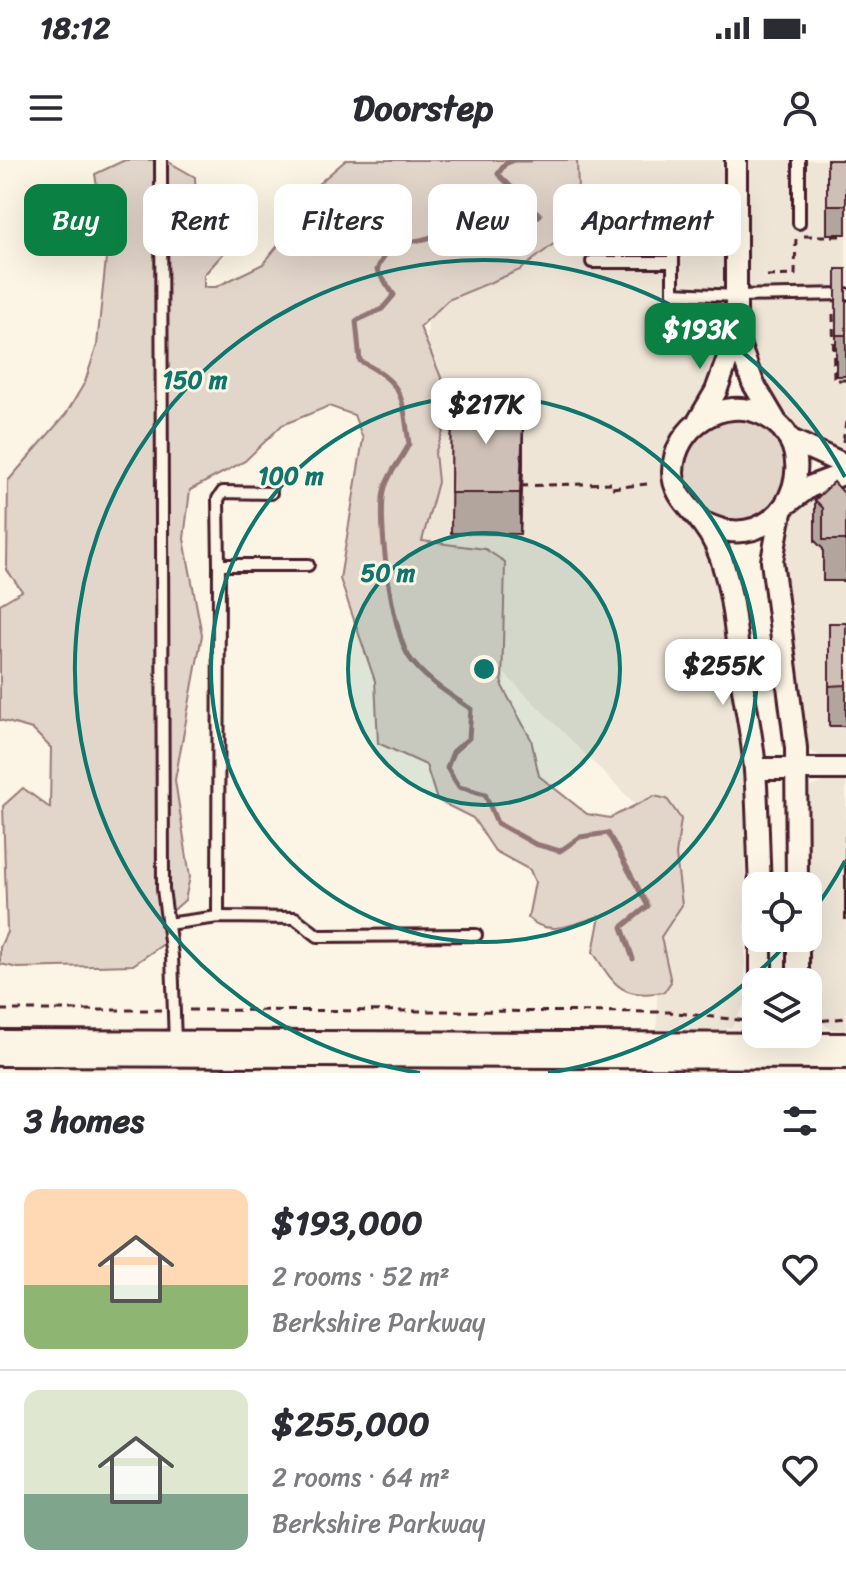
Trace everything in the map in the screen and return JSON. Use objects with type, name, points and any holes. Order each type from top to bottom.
[{"type":"highway","points":[[0,1048],[173,1061],[477,1050],[742,1045]]},
{"type":"highway","points":[[822,1047],[846,1051]]},
{"type":"highway","points":[[0,1067],[147,1063],[172,1057],[173,1061]]},
{"type":"street","points":[[736,160],[736,336],[753,383],[783,431],[798,475],[785,508],[772,561],[797,769],[797,872]]},
{"type":"street","points":[[736,336],[716,391],[699,421],[676,451],[673,472],[676,487],[689,511],[701,522],[717,547],[725,571],[755,769],[759,872]]},
{"type":"street","points":[[699,421],[717,411],[742,408],[763,414],[783,431],[844,454]]},
{"type":"street","points":[[701,522],[729,532],[751,530],[785,508],[809,487],[846,473]]},
{"type":"street","points":[[755,769],[846,769]]},
{"type":"lane","points":[[161,160],[162,841],[174,1010],[173,1061]]},
{"type":"lane","points":[[799,160],[799,223]]},
{"type":"lane","points":[[673,256],[673,293],[736,296],[846,294]]},
{"type":"lane","points":[[592,262],[673,262]]},
{"type":"lane","points":[[218,917],[218,499],[223,492],[271,493]]},
{"type":"lane","points":[[219,565],[308,565]]},
{"type":"lane","points":[[167,924],[218,917],[295,918],[318,936],[476,935]]},
{"type":"path","points":[[767,276],[795,275],[795,236],[846,236]]},
{"type":"path","points":[[833,314],[834,380],[846,382]]},
{"type":"path","points":[[844,454],[846,422]]},
{"type":"path","points":[[520,486],[647,484]]},
{"type":"path","points":[[0,1010],[669,1012],[742,1038]]},
{"type":"path","points":[[822,1032],[846,1018]]},
{"type":"shaded area","points":[[125,160],[165,160],[195,177],[195,184],[143,184],[143,256],[221,256],[204,275],[204,287],[216,287],[263,264],[274,250],[274,256],[412,256],[412,184],[318,184],[346,160],[577,160],[578,184],[553,184],[553,244],[520,270],[448,300],[420,327],[453,406],[435,453],[438,482],[422,541],[485,549],[505,562],[502,686],[531,739],[539,776],[587,814],[610,818],[654,796],[667,799],[681,819],[676,855],[682,905],[661,937],[671,982],[664,992],[628,991],[607,974],[593,952],[600,916],[553,928],[536,924],[528,918],[535,882],[530,870],[495,851],[473,818],[437,800],[426,765],[378,743],[375,681],[340,579],[363,439],[354,415],[329,406],[282,425],[245,461],[190,490],[184,539],[202,635],[175,780],[190,877],[185,900],[166,917],[165,943],[133,965],[18,968],[0,964],[0,947],[7,932],[3,806],[23,788],[50,808],[51,748],[32,729],[0,720],[0,604],[22,591],[7,570],[8,481],[66,414],[85,382],[97,345],[106,256],[127,256],[127,184],[97,184],[95,174]]},
{"type":"shaded area","points":[[432,160],[725,160],[725,184],[553,184],[553,256],[725,256],[725,337],[719,366],[699,404],[678,428],[667,454],[670,495],[715,560],[740,719],[745,784],[742,952],[745,952],[745,968],[742,968],[742,1009],[732,1027],[711,1032],[657,1032],[658,827],[421,590],[430,256],[537,256],[537,184],[431,184]]},
{"type":"shaded area","points":[[748,160],[846,160],[846,455],[807,439],[776,406],[768,396],[748,343]]},
{"type":"shaded area","points":[[736,418],[756,422],[773,433],[784,450],[788,470],[784,490],[773,507],[756,518],[736,522],[716,518],[699,507],[688,490],[684,470],[688,450],[699,433],[716,422]]},
{"type":"shaded area","points":[[846,483],[846,758],[822,758],[806,748],[780,570],[789,518],[806,498]]},
{"type":"shaded area","points":[[829,780],[846,780],[846,1032],[822,1023],[822,968],[808,968],[807,952],[822,952],[822,872],[806,872],[805,798],[811,787]]},
{"type":"building","points":[[827,160],[846,160],[846,205],[827,205]]},
{"type":"building","points":[[836,269],[846,269],[846,335],[836,335]]},
{"type":"building","points":[[452,398],[520,398],[520,423],[523,423],[520,493],[451,493]]},
{"type":"building","points":[[834,482],[846,492],[846,540],[823,540],[823,508],[815,500]]},
{"type":"building","points":[[829,623],[846,623],[846,685],[829,686]]},
{"type":"building","points":[[846,837],[846,890],[845,890]]},
{"type":"waterway","points":[[514,160],[505,164],[498,174],[540,215],[512,232],[494,228],[490,214],[470,210],[439,234],[403,243],[389,250],[377,270],[394,295],[382,309],[356,321],[360,361],[386,377],[399,393],[409,444],[385,487],[383,522],[387,574],[397,624],[409,657],[429,679],[471,709],[469,738],[453,752],[447,768],[459,787],[485,794],[497,823],[535,844],[560,851],[580,837],[608,833],[648,906],[622,927],[633,959]]},
{"type":"waterway","points":[[515,160],[530,160]]}]
